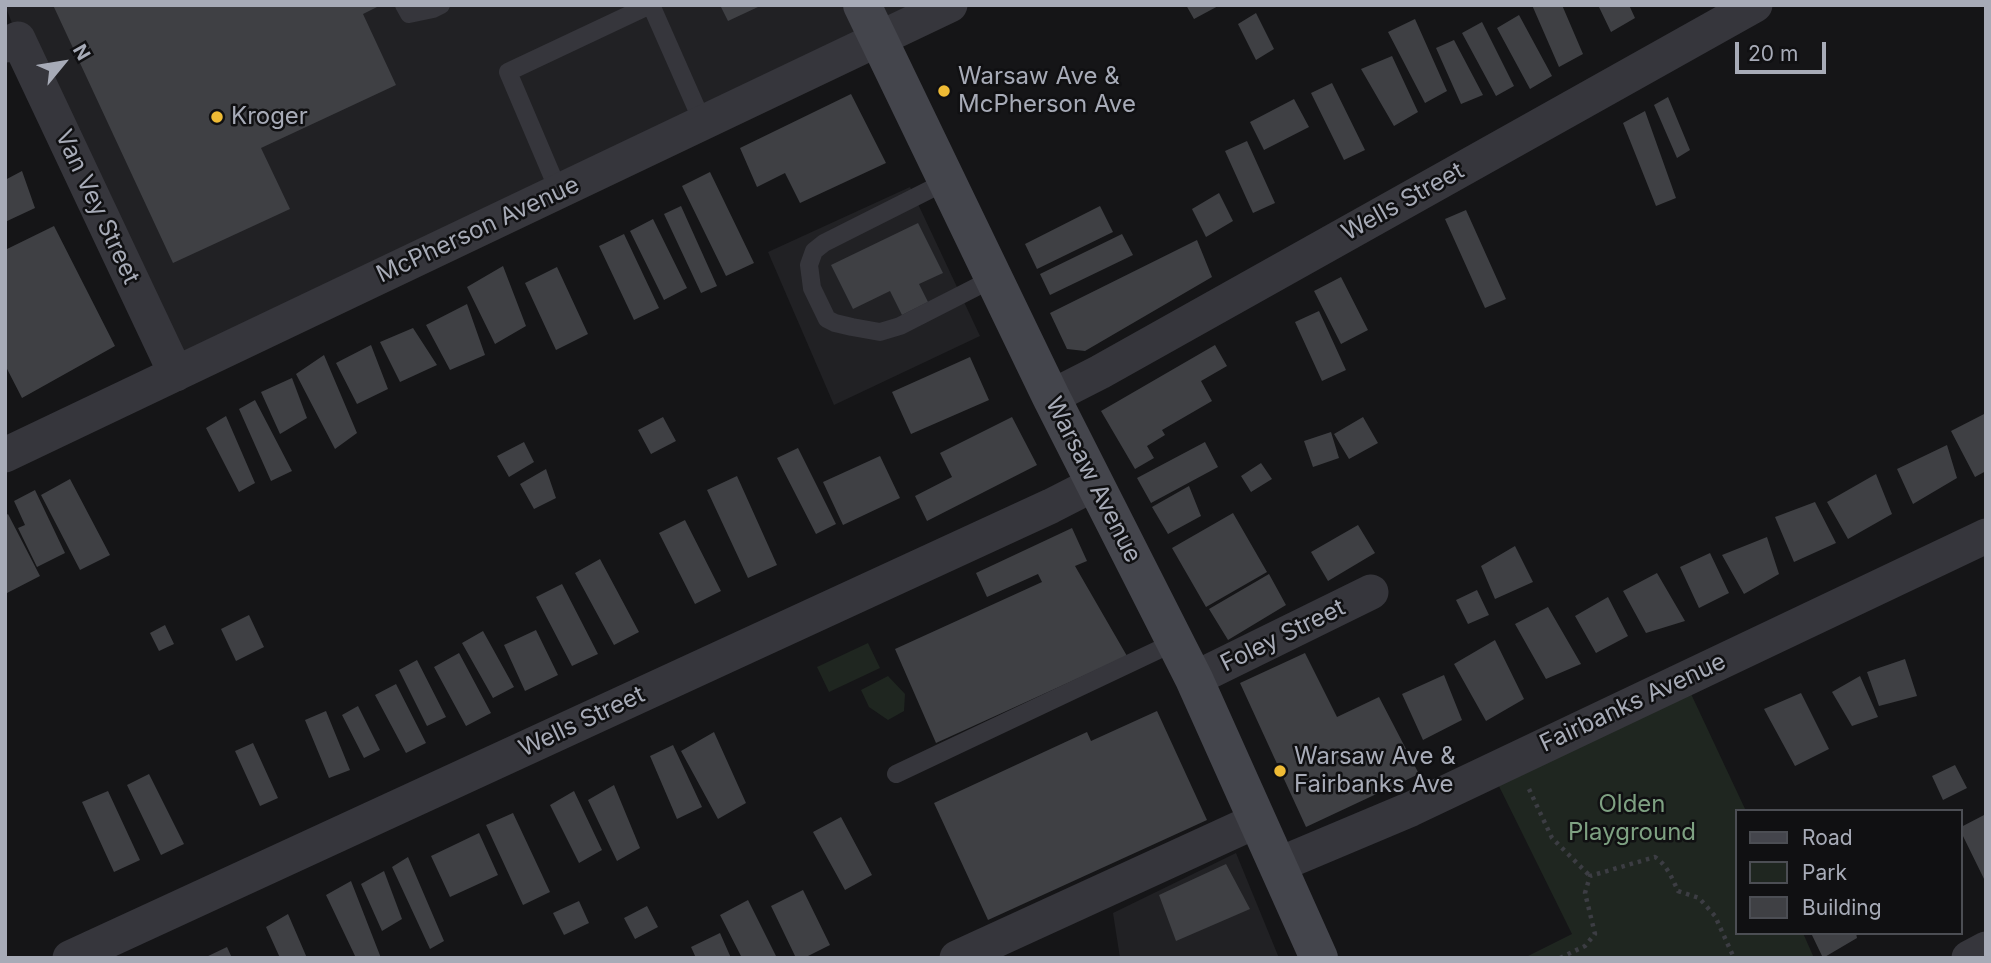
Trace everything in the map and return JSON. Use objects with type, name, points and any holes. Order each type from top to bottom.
[{"type":"main road","name":"Warsaw Avenue","points":[[862,5],[1051,397],[1194,679],[1319,958]]},
{"type":"street","name":"McPherson Avenue","points":[[5,455],[950,5]]},
{"type":"street","name":"Wells Street","points":[[1051,397],[1112,366],[1755,5]]},
{"type":"street","name":"Van Vey Street","points":[[12,42],[176,374]]},
{"type":"street","name":"Wells Street","points":[[70,958],[1094,484]]},
{"type":"street","name":"Fairbanks Avenue","points":[[1278,865],[1411,808],[1986,536]]},
{"type":"street","name":"Foley Street","points":[[1194,679],[1371,592]]},
{"type":"street","points":[[957,958],[1258,820]]},
{"type":"street","points":[[1969,958],[1986,949]]},
{"type":"lane","points":[[404,5],[409,14],[441,5]]},
{"type":"lane","points":[[559,192],[508,72],[650,5],[704,123]]},
{"type":"lane","points":[[947,181],[824,243],[814,251],[809,265],[812,288],[827,318],[835,323],[880,331],[900,326],[994,278]]},
{"type":"lane","points":[[896,774],[1175,642]]},
{"type":"path","points":[[1518,758],[1552,838],[1590,876]]},
{"type":"path","points":[[1590,876],[1655,857],[1669,872],[1678,891],[1699,898],[1715,916],[1734,958]]},
{"type":"path","points":[[1560,958],[1585,946],[1595,934],[1585,893],[1590,876]]},
{"type":"shaded area","points":[[5,5],[950,5],[176,374],[18,39]]},
{"type":"shaded area","points":[[910,187],[980,336],[834,405],[768,252]]},
{"type":"shaded area","points":[[1236,853],[1279,958],[1120,958],[1113,913]]},
{"type":"green space","points":[[868,643],[880,668],[829,692],[817,667]]},
{"type":"green space","points":[[888,676],[905,694],[904,711],[888,720],[869,707],[861,690]]},
{"type":"green space","name":"Olden Playground","points":[[1684,679],[1745,809],[1736,809],[1736,935],[1804,935],[1814,958],[1524,958],[1572,934],[1491,770]]},
{"type":"building","name":"Kroger","points":[[53,5],[381,5],[363,14],[396,85],[261,148],[290,209],[173,263]]},
{"type":"building","points":[[720,5],[757,5],[758,7],[728,21]]},
{"type":"building","points":[[1186,5],[1220,5],[1194,19]]},
{"type":"building","points":[[1532,5],[1562,5],[1583,54],[1559,67]]},
{"type":"building","points":[[1598,5],[1629,5],[1635,18],[1611,32]]},
{"type":"building","points":[[1256,13],[1274,49],[1256,60],[1238,24]]},
{"type":"building","points":[[1519,15],[1552,76],[1530,89],[1497,28]]},
{"type":"building","points":[[1415,19],[1447,91],[1425,103],[1388,32]]},
{"type":"building","points":[[1482,22],[1514,86],[1496,96],[1462,33]]},
{"type":"building","points":[[1454,40],[1483,95],[1461,104],[1436,48]]},
{"type":"building","points":[[1392,56],[1418,112],[1394,126],[1361,69]]},
{"type":"building","points":[[1332,83],[1365,150],[1344,160],[1311,93]]},
{"type":"building","points":[[851,94],[886,163],[800,203],[785,173],[757,187],[740,148]]},
{"type":"building","points":[[1668,97],[1690,150],[1677,158],[1654,105]]},
{"type":"building","points":[[1294,99],[1309,127],[1264,150],[1250,122]]},
{"type":"building","points":[[1645,111],[1676,198],[1656,206],[1623,123]]},
{"type":"building","points":[[1247,141],[1275,203],[1253,213],[1225,151]]},
{"type":"building","points":[[22,171],[35,208],[5,222],[5,180]]},
{"type":"building","points":[[710,172],[754,263],[726,276],[682,186]]},
{"type":"building","points":[[1219,193],[1233,221],[1206,237],[1192,209]]},
{"type":"building","points":[[681,206],[717,286],[701,293],[664,214]]},
{"type":"building","points":[[1100,206],[1113,232],[1037,269],[1025,244]]},
{"type":"building","points":[[1466,210],[1506,299],[1485,308],[1445,219]]},
{"type":"building","points":[[653,219],[687,288],[664,300],[630,231]]},
{"type":"building","points":[[918,223],[943,273],[919,284],[928,302],[902,315],[890,291],[853,309],[831,265]]},
{"type":"building","points":[[54,226],[115,346],[22,398],[5,365],[5,250]]},
{"type":"building","points":[[624,234],[659,308],[634,320],[599,246]]},
{"type":"building","points":[[1122,234],[1133,255],[1050,295],[1040,274]]},
{"type":"building","points":[[1197,240],[1212,277],[1085,351],[1067,349],[1050,313]]},
{"type":"building","points":[[503,266],[526,326],[495,344],[467,287]]},
{"type":"building","points":[[557,267],[588,334],[556,350],[525,283]]},
{"type":"building","points":[[1341,277],[1368,330],[1341,344],[1314,291]]},
{"type":"building","points":[[467,304],[485,355],[450,370],[426,325]]},
{"type":"building","points":[[1319,311],[1346,370],[1322,381],[1295,322]]},
{"type":"building","points":[[413,328],[437,365],[400,382],[380,342]]},
{"type":"building","points":[[371,345],[388,389],[357,404],[336,363]]},
{"type":"building","points":[[1215,345],[1227,366],[1201,381],[1212,401],[1162,430],[1165,435],[1147,446],[1154,458],[1135,469],[1101,411]]},
{"type":"building","points":[[324,355],[357,433],[335,449],[296,374]]},
{"type":"building","points":[[970,357],[989,400],[911,434],[892,392]]},
{"type":"building","points":[[292,378],[307,418],[280,434],[261,392]]},
{"type":"building","points":[[255,400],[292,471],[271,481],[239,409]]},
{"type":"building","points":[[1986,413],[1986,471],[1975,477],[1951,431]]},
{"type":"building","points":[[226,416],[255,483],[239,492],[206,428]]},
{"type":"building","points":[[663,417],[676,441],[651,454],[638,430]]},
{"type":"building","points":[[1012,417],[1037,465],[927,521],[915,496],[952,477],[940,453]]},
{"type":"building","points":[[1363,417],[1378,443],[1349,459],[1334,434]]},
{"type":"building","points":[[1331,432],[1339,458],[1313,467],[1304,441]]},
{"type":"building","points":[[524,442],[534,462],[509,477],[497,456]]},
{"type":"building","points":[[1205,442],[1218,467],[1151,503],[1137,478]]},
{"type":"building","points":[[1947,445],[1957,478],[1913,504],[1897,469]]},
{"type":"building","points":[[798,448],[836,524],[816,534],[777,458]]},
{"type":"building","points":[[880,456],[900,498],[843,525],[823,482]]},
{"type":"building","points":[[1261,463],[1272,479],[1251,492],[1241,476]]},
{"type":"building","points":[[546,469],[556,498],[534,509],[520,484]]},
{"type":"building","points":[[1876,474],[1892,514],[1848,539],[1827,502]]},
{"type":"building","points":[[737,476],[777,565],[748,578],[707,490]]},
{"type":"building","points":[[70,479],[110,555],[80,570],[41,495]]},
{"type":"building","points":[[1189,486],[1201,516],[1168,534],[1152,507]]},
{"type":"building","points":[[35,490],[65,553],[37,567],[18,528],[25,525],[14,501]]},
{"type":"building","points":[[1815,502],[1836,543],[1794,562],[1775,517]]},
{"type":"building","points":[[1233,513],[1267,572],[1206,607],[1172,548]]},
{"type":"building","points":[[8,514],[40,576],[7,593],[5,516]]},
{"type":"building","points":[[685,520],[721,591],[695,604],[659,533]]},
{"type":"building","points":[[1358,525],[1375,553],[1328,581],[1311,552]]},
{"type":"building","points":[[1072,528],[1087,561],[1075,566],[1127,656],[936,743],[895,649],[1042,582],[1038,574],[987,597],[976,573]]},
{"type":"building","points":[[1767,537],[1779,574],[1744,594],[1722,555]]},
{"type":"building","points":[[1515,546],[1533,582],[1495,599],[1481,566]]},
{"type":"building","points":[[1710,553],[1729,593],[1699,608],[1680,567]]},
{"type":"building","points":[[600,559],[639,632],[614,645],[575,573]]},
{"type":"building","points":[[1657,573],[1685,621],[1646,633],[1623,591]]},
{"type":"building","points":[[1269,574],[1286,605],[1228,640],[1209,609]]},
{"type":"building","points":[[562,584],[598,654],[572,666],[536,597]]},
{"type":"building","points":[[1477,590],[1489,615],[1468,624],[1456,600]]},
{"type":"building","points":[[1608,597],[1628,636],[1596,653],[1575,616]]},
{"type":"building","points":[[1548,607],[1581,664],[1546,679],[1515,624]]},
{"type":"building","points":[[249,615],[264,647],[236,661],[221,629]]},
{"type":"building","points":[[165,625],[174,644],[159,651],[150,633]]},
{"type":"building","points":[[536,630],[558,675],[525,691],[504,645]]},
{"type":"building","points":[[483,631],[514,687],[493,698],[462,643]]},
{"type":"building","points":[[1495,640],[1524,699],[1486,721],[1454,664]]},
{"type":"building","points":[[459,653],[491,713],[466,726],[434,667]]},
{"type":"building","points":[[1305,653],[1337,717],[1379,697],[1419,774],[1306,827],[1240,683]]},
{"type":"building","points":[[1905,659],[1917,696],[1879,706],[1867,672]]},
{"type":"building","points":[[417,660],[446,717],[427,726],[399,670]]},
{"type":"building","points":[[1444,675],[1462,720],[1423,740],[1402,694]]},
{"type":"building","points":[[1860,676],[1878,717],[1852,726],[1832,692]]},
{"type":"building","points":[[396,684],[426,743],[406,753],[375,695]]},
{"type":"building","points":[[1801,693],[1829,749],[1795,766],[1764,709]]},
{"type":"building","points":[[358,706],[380,750],[364,758],[342,715]]},
{"type":"building","points":[[326,711],[350,770],[329,778],[305,720]]},
{"type":"building","points":[[1157,711],[1207,820],[988,920],[934,803],[1087,732],[1091,741]]},
{"type":"building","points":[[714,732],[746,803],[718,819],[681,751]]},
{"type":"building","points":[[253,743],[278,798],[260,806],[235,751]]},
{"type":"building","points":[[673,745],[702,807],[677,819],[650,756]]},
{"type":"building","points":[[1955,765],[1967,788],[1943,800],[1932,776]]},
{"type":"building","points":[[149,774],[184,844],[161,855],[127,785]]},
{"type":"building","points":[[614,785],[640,848],[617,861],[588,800]]},
{"type":"building","points":[[108,791],[140,860],[114,872],[82,802]]},
{"type":"building","points":[[574,791],[602,850],[579,863],[550,805]]},
{"type":"building","points":[[513,813],[550,892],[523,905],[486,825]]},
{"type":"building","points":[[1986,814],[1986,883],[1963,836],[1963,826]]},
{"type":"building","points":[[841,817],[872,875],[845,890],[813,832]]},
{"type":"building","points":[[479,833],[498,875],[450,897],[431,856]]},
{"type":"building","points":[[408,857],[444,941],[430,949],[392,867]]},
{"type":"building","points":[[1226,864],[1250,909],[1176,941],[1159,895]]},
{"type":"building","points":[[384,871],[402,919],[382,931],[361,884]]},
{"type":"building","points":[[351,881],[381,958],[356,958],[326,895]]},
{"type":"building","points":[[803,890],[830,945],[804,958],[796,958],[771,906]]},
{"type":"building","points":[[748,900],[777,958],[742,958],[720,915]]},
{"type":"building","points":[[579,901],[589,923],[564,935],[553,913]]},
{"type":"building","points":[[647,906],[658,927],[635,939],[624,918]]},
{"type":"building","points":[[288,914],[307,958],[280,958],[266,927]]},
{"type":"building","points":[[720,933],[731,958],[696,958],[691,947]]},
{"type":"building","points":[[1812,935],[1856,935],[1857,938],[1823,958]]},
{"type":"building","points":[[227,947],[232,958],[204,958]]},
{"type":"place","name":"Warsaw Ave & McPherson Ave","points":[[944,91]]},
{"type":"place","name":"Kroger","points":[[217,117]]},
{"type":"place","name":"Warsaw Ave & Fairbanks Ave","points":[[1280,771]]}]
